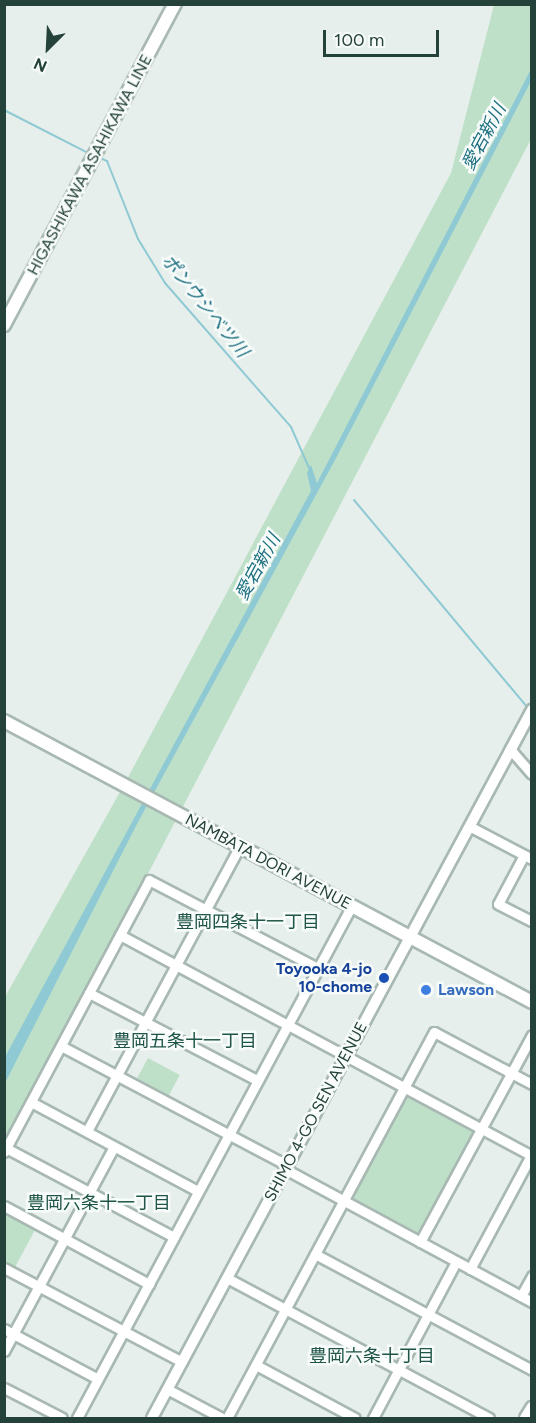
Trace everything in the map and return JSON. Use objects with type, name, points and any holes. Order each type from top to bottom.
[{"type":"main road","name":"HIGASHIKAWA ASAHIKAWA LINE","points":[[4,325],[175,4]]},
{"type":"main road","name":"NAMBATA DORI AVENUE","points":[[4,721],[531,1002]]},
{"type":"street","name":"SHIMO 4-GO SEN AVENUE","points":[[152,1419],[529,715]]},
{"type":"street","points":[[510,749],[531,774]]},
{"type":"street","points":[[469,826],[528,857],[498,904],[531,921]]},
{"type":"street","points":[[87,1131],[239,848]]},
{"type":"street","points":[[174,1237],[5,1150],[149,880],[317,968]]},
{"type":"street","points":[[77,1419],[351,907]]},
{"type":"street","points":[[120,934],[531,1156],[470,1269]]},
{"type":"street","points":[[89,993],[257,1080]]},
{"type":"street","points":[[227,1419],[434,1032],[531,1084]]},
{"type":"street","points":[[420,1242],[531,1035]]},
{"type":"street","points":[[61,1046],[229,1135],[344,1201],[531,1302]]},
{"type":"street","points":[[31,1102],[198,1191]]},
{"type":"street","points":[[4,1351],[9,1331],[39,1286],[114,1147]]},
{"type":"street","points":[[4,1206],[149,1284]]},
{"type":"street","points":[[315,1254],[531,1370]]},
{"type":"street","points":[[373,1419],[456,1262]]},
{"type":"street","points":[[4,1268],[182,1362]]},
{"type":"street","points":[[521,1296],[531,1276]]},
{"type":"street","points":[[227,1278],[489,1419]]},
{"type":"street","points":[[9,1331],[98,1379]]},
{"type":"street","points":[[256,1365],[355,1419]]},
{"type":"street","points":[[4,1388],[62,1419]]},
{"type":"street","points":[[167,1389],[222,1419]]},
{"type":"street","points":[[525,1419],[531,1407]]},
{"type":"green space","points":[[494,5],[531,5],[531,139],[5,1148],[5,997],[125,783],[451,173]]},
{"type":"green space","points":[[148,1058],[180,1075],[169,1095],[137,1078]]},
{"type":"green space","points":[[404,1093],[476,1131],[421,1234],[349,1196]]},
{"type":"green space","points":[[4,1211],[36,1228],[13,1271],[5,1267]]},
{"type":"water","points":[[531,69],[531,81],[335,460],[138,822],[5,1083],[5,1057],[311,491],[307,473],[311,465],[317,483]]},
{"type":"waterway","name":"ポンウシベツ川","points":[[4,110],[90,154]]},
{"type":"waterway","name":"ポンウシベツ川","points":[[98,157],[107,161],[138,239],[165,283],[291,427],[310,470]]},
{"type":"waterway","name":"ポンウシベツ川","points":[[354,500],[529,709]]},
{"type":"place","name":"Toyooka 4-jo 10-chome","points":[[384,978]]},
{"type":"place","name":"Lawson","points":[[426,990]]},
{"type":"district","name":"豊岡四条十一丁目","points":[[248,922]]},
{"type":"district","name":"豊岡五条十一丁目","points":[[185,1041]]},
{"type":"district","name":"豊岡六条十一丁目","points":[[99,1203]]},
{"type":"district","name":"豊岡六条十丁目","points":[[372,1356]]},
{"type":"water label","name":"愛宕新川","points":[[484,137]]},
{"type":"water label","name":"愛宕新川","points":[[258,567]]}]
